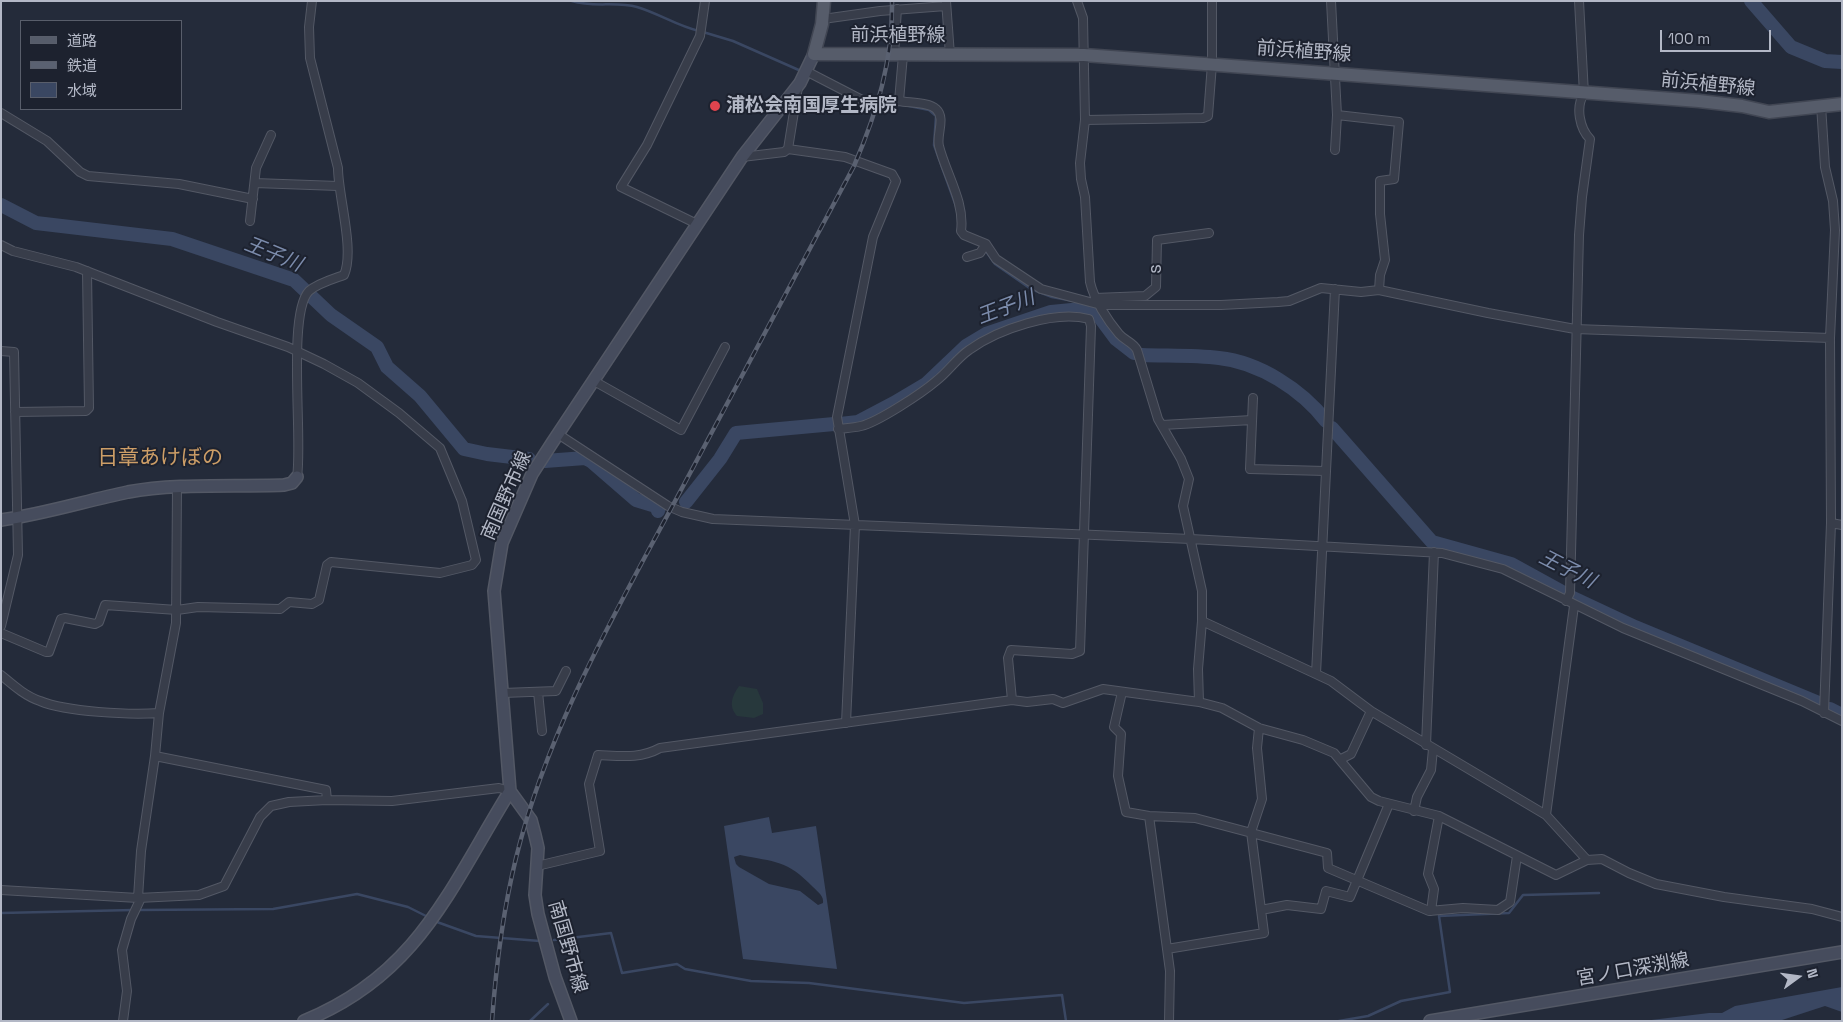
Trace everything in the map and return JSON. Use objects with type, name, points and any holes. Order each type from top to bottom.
[{"type":"main road","points":[[814,54],[823,19],[824,1]]},
{"type":"main road","name":"南国野市線","points":[[570,1021],[555,977],[538,914],[535,895],[538,848],[531,820],[510,791],[494,591],[502,543],[532,474],[742,157],[798,87],[814,54]]},
{"type":"main road","name":"前浜植野線","points":[[814,54],[1084,55],[1335,73],[1584,94],[1698,101],[1742,106],[1769,112],[1842,104]]},
{"type":"main road","points":[[1,520],[42,514],[129,492],[177,487],[284,485],[292,483],[297,478]]},
{"type":"main road","points":[[304,1021],[355,994],[377,978],[412,946],[444,904],[510,791]]},
{"type":"main road","name":"宮ノ口深渕線","points":[[1430,1021],[1842,952]]},
{"type":"street","points":[[297,478],[299,466],[297,352],[300,316],[308,293],[344,275],[346,271],[347,233],[338,186],[338,168],[332,137],[310,58],[309,27],[312,1]]},
{"type":"street","points":[[697,224],[621,187],[647,145],[700,36],[705,1]]},
{"type":"street","points":[[886,1],[886,10]]},
{"type":"street","points":[[1077,1],[1083,18],[1085,120],[1081,146],[1081,179],[1085,197],[1090,282],[1095,298],[1120,336],[1134,345],[1137,350],[1162,425],[1188,475],[1183,506],[1202,591],[1202,621],[1198,669],[1199,702]]},
{"type":"street","points":[[1085,120],[1205,118],[1208,116],[1212,64],[1212,1]]},
{"type":"street","points":[[1331,1],[1337,115],[1335,150]]},
{"type":"street","points":[[1568,597],[1575,328],[1582,197],[1590,139],[1584,132],[1581,123],[1581,98],[1584,94],[1579,1]]},
{"type":"street","points":[[823,19],[898,7],[946,4],[950,55]]},
{"type":"street","points":[[898,7],[899,101]]},
{"type":"street","points":[[806,71],[866,102],[899,101],[934,107],[941,116],[938,144],[963,216],[961,231],[964,235],[986,244],[996,259],[1041,289],[1102,308],[1289,301],[1321,288],[1361,292],[1379,290],[1488,313],[1575,328],[1830,338]]},
{"type":"street","points":[[788,149],[798,87]]},
{"type":"street","points":[[1821,105],[1824,167],[1833,201],[1835,230],[1830,338],[1830,523],[1824,713]]},
{"type":"street","points":[[1,113],[47,141],[80,172],[88,176],[179,184],[254,199]]},
{"type":"street","points":[[1337,115],[1399,122],[1394,179],[1380,181],[1380,214],[1385,260],[1380,276],[1379,290]]},
{"type":"street","points":[[250,221],[257,164],[271,135]]},
{"type":"street","points":[[742,157],[784,152],[788,149],[845,157],[895,177],[873,237],[838,417],[838,429],[855,525],[846,723]]},
{"type":"street","points":[[255,183],[338,186]]},
{"type":"street","name":"s","points":[[1095,298],[1145,296],[1156,287],[1156,240],[1208,233]]},
{"type":"street","points":[[967,257],[980,254],[986,244]]},
{"type":"street","points":[[1,245],[13,251],[87,271],[217,322],[288,347],[324,364],[358,384],[399,413],[440,448],[462,501],[476,560],[472,565],[440,573],[331,562],[327,565],[319,600],[312,604],[289,602],[280,609],[198,607],[177,610],[104,605],[99,622],[94,624],[66,618],[61,619],[49,652],[1,633]]},
{"type":"street","points":[[16,412],[86,411],[89,408],[87,271]]},
{"type":"street","points":[[1316,674],[1324,546],[1325,471],[1335,289]]},
{"type":"street","points":[[1089,319],[1102,308]]},
{"type":"street","points":[[838,429],[862,426],[916,396],[937,381],[969,350],[1002,333],[1026,324],[1051,318],[1074,316],[1089,319]]},
{"type":"street","points":[[1012,700],[1008,658],[1011,650],[1072,654],[1080,651],[1091,326],[1089,319]]},
{"type":"street","points":[[594,381],[681,430],[725,347]]},
{"type":"street","points":[[1,351],[14,352],[18,518],[18,555],[1,626]]},
{"type":"street","points":[[1252,398],[1250,469],[1325,471]]},
{"type":"street","points":[[1162,425],[1252,420]]},
{"type":"street","points":[[558,434],[660,501],[682,512],[713,519],[1191,539],[1434,552],[1481,562],[1503,569],[1568,597],[1574,606],[1696,660],[1802,701],[1842,721]]},
{"type":"street","points":[[124,1021],[127,991],[122,950],[140,898],[141,851],[155,756],[159,713],[177,610],[177,487]]},
{"type":"street","points":[[1830,523],[1842,525]]},
{"type":"street","points":[[1414,811],[1417,798],[1431,770],[1429,747],[1434,552]]},
{"type":"street","points":[[1546,815],[1574,606]]},
{"type":"street","points":[[1202,621],[1331,681],[1371,711],[1546,815],[1587,860]]},
{"type":"street","points":[[503,693],[556,691],[566,671]]},
{"type":"street","points":[[1,675],[28,696],[41,702],[71,708],[159,713]]},
{"type":"street","points":[[537,866],[600,851],[589,784],[597,756],[652,754],[660,748],[1012,700],[1027,702],[1054,699],[1064,703],[1102,689],[1199,702],[1222,708],[1259,728],[1303,740],[1334,753],[1371,797],[1414,811],[1439,816],[1556,875],[1587,860],[1602,859],[1656,884],[1724,897],[1812,909],[1842,917]]},
{"type":"street","points":[[538,692],[542,731]]},
{"type":"street","points":[[1122,692],[1114,727],[1121,734],[1118,776],[1126,812],[1149,816],[1195,818],[1327,853],[1328,868],[1357,879],[1371,888],[1431,910],[1463,908],[1498,910],[1510,902],[1517,856]]},
{"type":"street","points":[[1341,759],[1351,754],[1371,711]]},
{"type":"street","points":[[1167,949],[1264,933],[1251,832],[1262,799],[1257,748],[1259,728]]},
{"type":"street","points":[[155,756],[326,790],[328,800]]},
{"type":"street","points":[[1,890],[140,898],[199,895],[219,890],[230,877],[260,817],[271,806],[289,802],[328,800],[392,801],[499,788],[510,791]]},
{"type":"street","points":[[1261,910],[1287,905],[1321,909],[1326,891],[1350,897],[1389,804]]},
{"type":"street","points":[[1149,816],[1170,971],[1168,1021]]},
{"type":"street","points":[[1431,910],[1434,889],[1428,874],[1439,816]]},
{"type":"shaded area","points":[[739,686],[757,689],[763,703],[763,714],[754,718],[737,716],[734,712],[732,701]]},
{"type":"water","points":[[769,817],[772,833],[816,826],[837,969],[743,959],[724,826]],"holes":[[[740,855],[772,861],[788,867],[804,878],[820,894],[823,898],[823,903],[818,905],[800,891],[769,884],[739,867],[734,857]]]},
{"type":"water","points":[[1842,987],[1842,1012],[1825,1006],[1779,1021],[1643,1021],[1722,1013],[1735,1006]]},
{"type":"waterway","points":[[572,1],[588,4],[629,5],[699,31]]},
{"type":"waterway","points":[[1751,1],[1791,47],[1825,61],[1842,62]]},
{"type":"waterway","points":[[703,32],[733,41],[801,71]]},
{"type":"waterway","points":[[849,97],[860,103]]},
{"type":"waterway","points":[[865,105],[889,105]]},
{"type":"waterway","points":[[904,105],[929,110],[936,116],[934,145],[957,209]]},
{"type":"waterway","name":"王子川","points":[[1,205],[36,223],[172,239],[294,280],[331,315],[377,347],[387,367],[420,396],[464,449],[529,459]]},
{"type":"waterway","points":[[961,236],[983,247],[995,264],[1031,289],[1052,297],[1079,302]]},
{"type":"waterway","name":"王子川","points":[[1091,305],[1096,312]]},
{"type":"waterway","name":"王子川","points":[[840,424],[858,422],[926,384],[966,346],[986,334],[1051,312],[1082,309],[1096,312],[1116,339],[1134,353]]},
{"type":"waterway","name":"王子川","points":[[1142,355],[1210,357],[1249,365],[1292,388],[1326,421]]},
{"type":"waterway","name":"王子川","points":[[686,502],[720,459],[736,433],[834,424]]},
{"type":"waterway","name":"王子川","points":[[1332,428],[1432,542],[1511,564],[1571,597],[1635,627],[1821,704]]},
{"type":"waterway","name":"王子川","points":[[545,461],[585,458],[636,500],[659,507],[658,511]]},
{"type":"waterway","name":"王子川","points":[[1830,709],[1842,715]]},
{"type":"waterway","points":[[1339,1021],[1368,1016],[1401,1001],[1450,992],[1439,916],[1509,913],[1523,895],[1599,893]]},
{"type":"waterway","points":[[138,910],[273,909],[357,894],[408,907],[428,917]]},
{"type":"waterway","points":[[1,913],[133,910]]},
{"type":"waterway","points":[[437,922],[476,936],[540,941]]},
{"type":"waterway","points":[[554,940],[611,933],[622,973],[677,964],[685,969],[751,981],[809,983],[964,1003],[1062,995],[1066,1021]]},
{"type":"waterway","points":[[530,1021],[548,1004]]},
{"type":"railway","points":[[492,1021],[501,939],[511,878],[530,809],[546,762],[587,669],[610,624],[854,166],[870,126],[882,86],[890,44],[892,1]]},
{"type":"place","name":"浦松会南国厚生病院","points":[[715,106]]},
{"type":"district","name":"日章あけぼの","points":[[160,458]]}]
